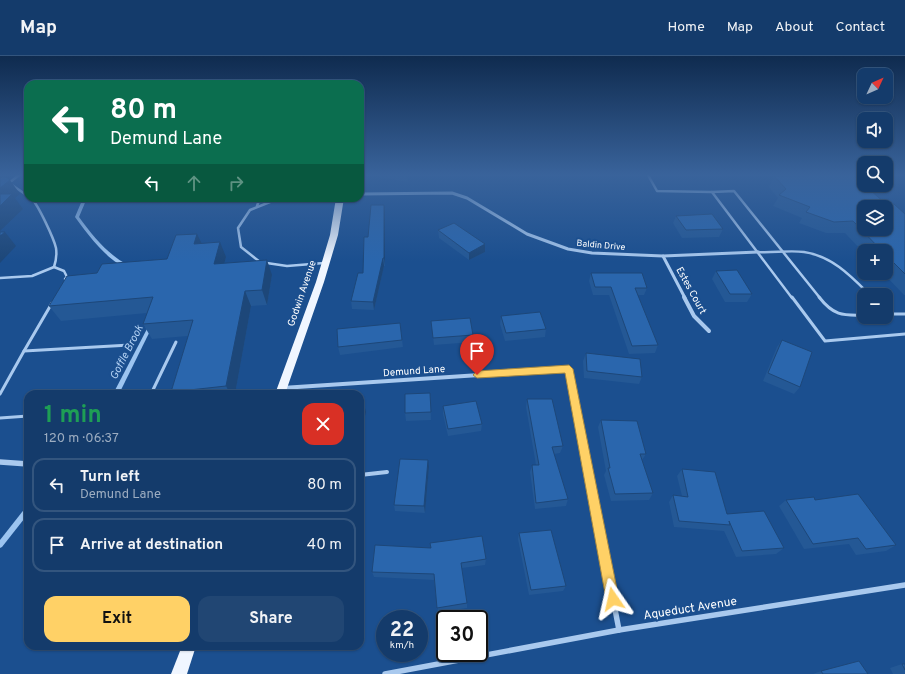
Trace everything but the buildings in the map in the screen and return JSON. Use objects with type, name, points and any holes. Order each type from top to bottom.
[{"type":"main road","name":"Godwin Avenue","points":[[281,390],[326,263],[334,235],[339,204]]},
{"type":"main road","points":[[178,674],[187,650]]},
{"type":"street","name":"Baldin Drive","points":[[477,204],[528,234],[568,249],[592,253],[663,256],[758,252]]},
{"type":"street","name":"Estes Court","points":[[663,256],[694,316],[709,331]]},
{"type":"street","name":"Demund Lane","points":[[294,390],[569,369],[619,630]]},
{"type":"street","points":[[0,462],[24,464]]},
{"type":"street","name":"Aqueduct Avenue","points":[[385,674],[619,630],[905,585]]},
{"type":"lane","points":[[37,204],[46,226],[56,244],[57,258],[54,267]]},
{"type":"lane","points":[[263,204],[250,210],[238,228],[241,247],[260,262],[287,266],[326,263]]},
{"type":"lane","points":[[721,204],[825,341],[905,334]]},
{"type":"lane","points":[[744,204],[833,313],[844,316],[857,315]]},
{"type":"lane","points":[[758,252],[808,253],[843,268],[863,288]]},
{"type":"lane","points":[[0,278],[32,276],[54,267],[64,271],[67,277],[63,284]]},
{"type":"lane","points":[[0,394],[55,297]]},
{"type":"lane","points":[[893,314],[905,314]]},
{"type":"lane","points":[[153,390],[176,342]]},
{"type":"lane","points":[[24,351],[130,345]]},
{"type":"lane","points":[[0,418],[24,416]]},
{"type":"lane","points":[[364,475],[387,472]]},
{"type":"waterway","name":"Goffle Brook","points":[[83,204],[77,217],[87,231],[105,251],[119,262],[127,266]]},
{"type":"waterway","name":"Goffle Brook","points":[[118,390],[150,327]]},
{"type":"waterway","name":"Goffle Brook","points":[[0,545],[24,514]]},
{"type":"route","points":[[477,375],[569,369],[613,599]]}]
